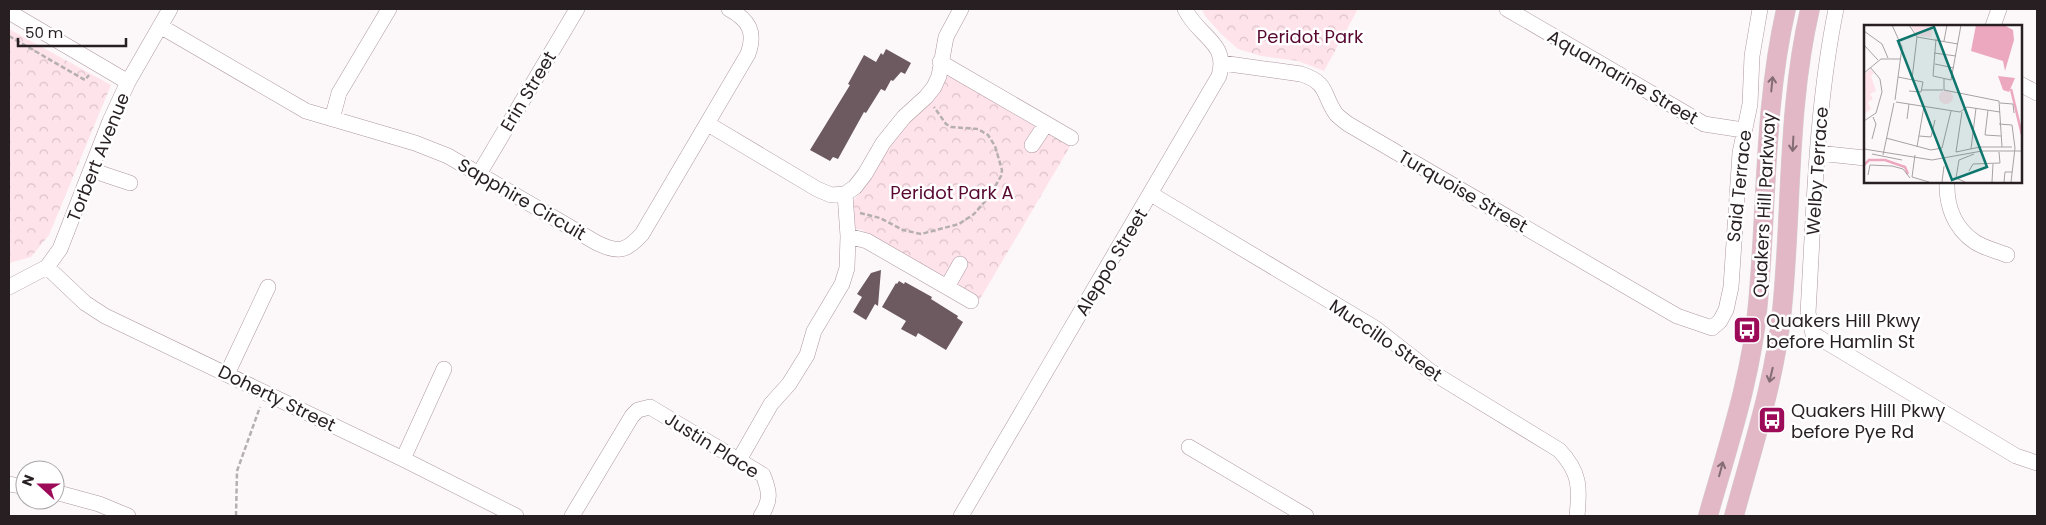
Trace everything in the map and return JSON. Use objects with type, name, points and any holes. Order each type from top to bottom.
[{"type":"main road","name":"Quakers Hill Parkway","points":[[1708,516],[1741,399],[1752,347],[1758,303],[1770,108],[1776,56],[1786,9]]},
{"type":"main road","name":"Quakers Hill Parkway","points":[[1734,516],[1771,375],[1778,340],[1797,82],[1810,9]]},
{"type":"street","name":"Torbert Avenue","points":[[9,288],[47,267],[60,249],[128,82],[170,9]]},
{"type":"street","points":[[332,119],[339,94],[389,9]]},
{"type":"street","name":"Erin Street","points":[[479,174],[577,9]]},
{"type":"street","name":"Sapphire Circuit","points":[[160,26],[287,102],[306,111],[431,149],[448,156],[597,243],[609,248],[622,250],[633,244],[642,234],[748,54],[752,43],[751,30],[744,20],[729,9]]},
{"type":"street","points":[[708,124],[817,189],[831,195],[845,194],[855,187],[865,174],[883,143],[934,87],[939,76],[946,37],[962,9]]},
{"type":"street","points":[[1185,9],[1191,21],[1218,49],[1222,63]]},
{"type":"street","name":"Aquamarine Street","points":[[1507,9],[1704,124],[1744,130]]},
{"type":"street","name":"Said Terrace","points":[[1712,328],[1720,321],[1726,310],[1731,287],[1740,153],[1750,104],[1752,56],[1760,9]]},
{"type":"street","name":"Welby Terrace","points":[[1836,9],[1828,46],[1818,153],[1808,313],[1813,334],[2016,456],[2037,463]]},
{"type":"street","points":[[1993,25],[1999,9]]},
{"type":"street","points":[[9,12],[128,82]]},
{"type":"street","points":[[940,62],[1071,138]]},
{"type":"street","name":"Aleppo Street","points":[[961,516],[1216,84],[1222,63]]},
{"type":"street","name":"Turquoise Street","points":[[1222,63],[1301,74],[1313,78],[1322,85],[1337,114],[1348,124],[1677,316],[1712,328]]},
{"type":"street","points":[[2021,85],[2037,93]]},
{"type":"street","points":[[1032,145],[1046,124]]},
{"type":"street","points":[[1818,153],[1864,158]]},
{"type":"street","points":[[91,170],[130,183]]},
{"type":"street","points":[[1947,182],[1947,194],[1954,221],[1975,242],[2008,255]]},
{"type":"street","points":[[738,460],[771,404],[789,384],[807,355],[814,331],[842,284],[847,268],[848,236],[845,194]]},
{"type":"street","name":"Muccillo Street","points":[[1151,194],[1375,328],[1430,371],[1559,450],[1570,462],[1577,476],[1579,492],[1577,516]]},
{"type":"street","points":[[848,236],[867,241],[971,301]]},
{"type":"street","points":[[947,287],[960,264]]},
{"type":"street","name":"Doherty Street","points":[[47,267],[85,303],[105,316],[404,459],[516,516]]},
{"type":"street","points":[[227,374],[268,286]]},
{"type":"street","points":[[404,459],[444,370]]},
{"type":"street","name":"Justin Place","points":[[572,516],[632,416],[638,410],[650,407],[763,475],[769,490],[767,507],[761,516]]},
{"type":"street","points":[[1189,447],[1306,516]]},
{"type":"street","points":[[65,495],[99,504],[128,516]]},
{"type":"path","points":[[9,36],[86,80],[96,63]]},
{"type":"path","points":[[846,210],[873,216],[903,230],[921,234],[959,224],[974,214],[989,198],[1001,176],[1002,170],[995,146],[988,135],[972,128],[951,127],[946,124],[926,97]]},
{"type":"path","points":[[236,516],[237,470],[265,392]]},
{"type":"green space","name":"Peridot Park","points":[[1202,9],[1358,9],[1324,71],[1298,61],[1261,56],[1238,49],[1222,35],[1205,16]]},
{"type":"green space","points":[[9,29],[111,85],[49,235],[31,257],[9,263]]},
{"type":"green space","name":"Peridot Park A","points":[[956,76],[1072,143],[980,299],[862,230],[852,227],[852,202],[869,182],[888,147],[905,126],[935,99],[946,77]]},
{"type":"building","points":[[886,49],[911,63],[905,74],[901,72],[893,81],[891,80],[885,91],[881,89],[866,113],[864,112],[838,159],[833,157],[830,161],[810,150],[850,85],[848,84],[864,55],[876,62],[881,53],[883,55]]},
{"type":"building","points":[[881,270],[878,306],[875,304],[866,320],[853,312],[862,297],[857,294],[871,273]]},
{"type":"building","points":[[899,281],[904,284],[905,282],[932,297],[931,299],[958,316],[957,318],[963,322],[946,350],[918,333],[916,337],[901,329],[906,321],[882,307]]},
{"type":"place","name":"Quakers Hill Pkwy before Hamlin St","points":[[1747,330]]},
{"type":"place","name":"Quakers Hill Pkwy before Pye Rd","points":[[1772,420]]}]
